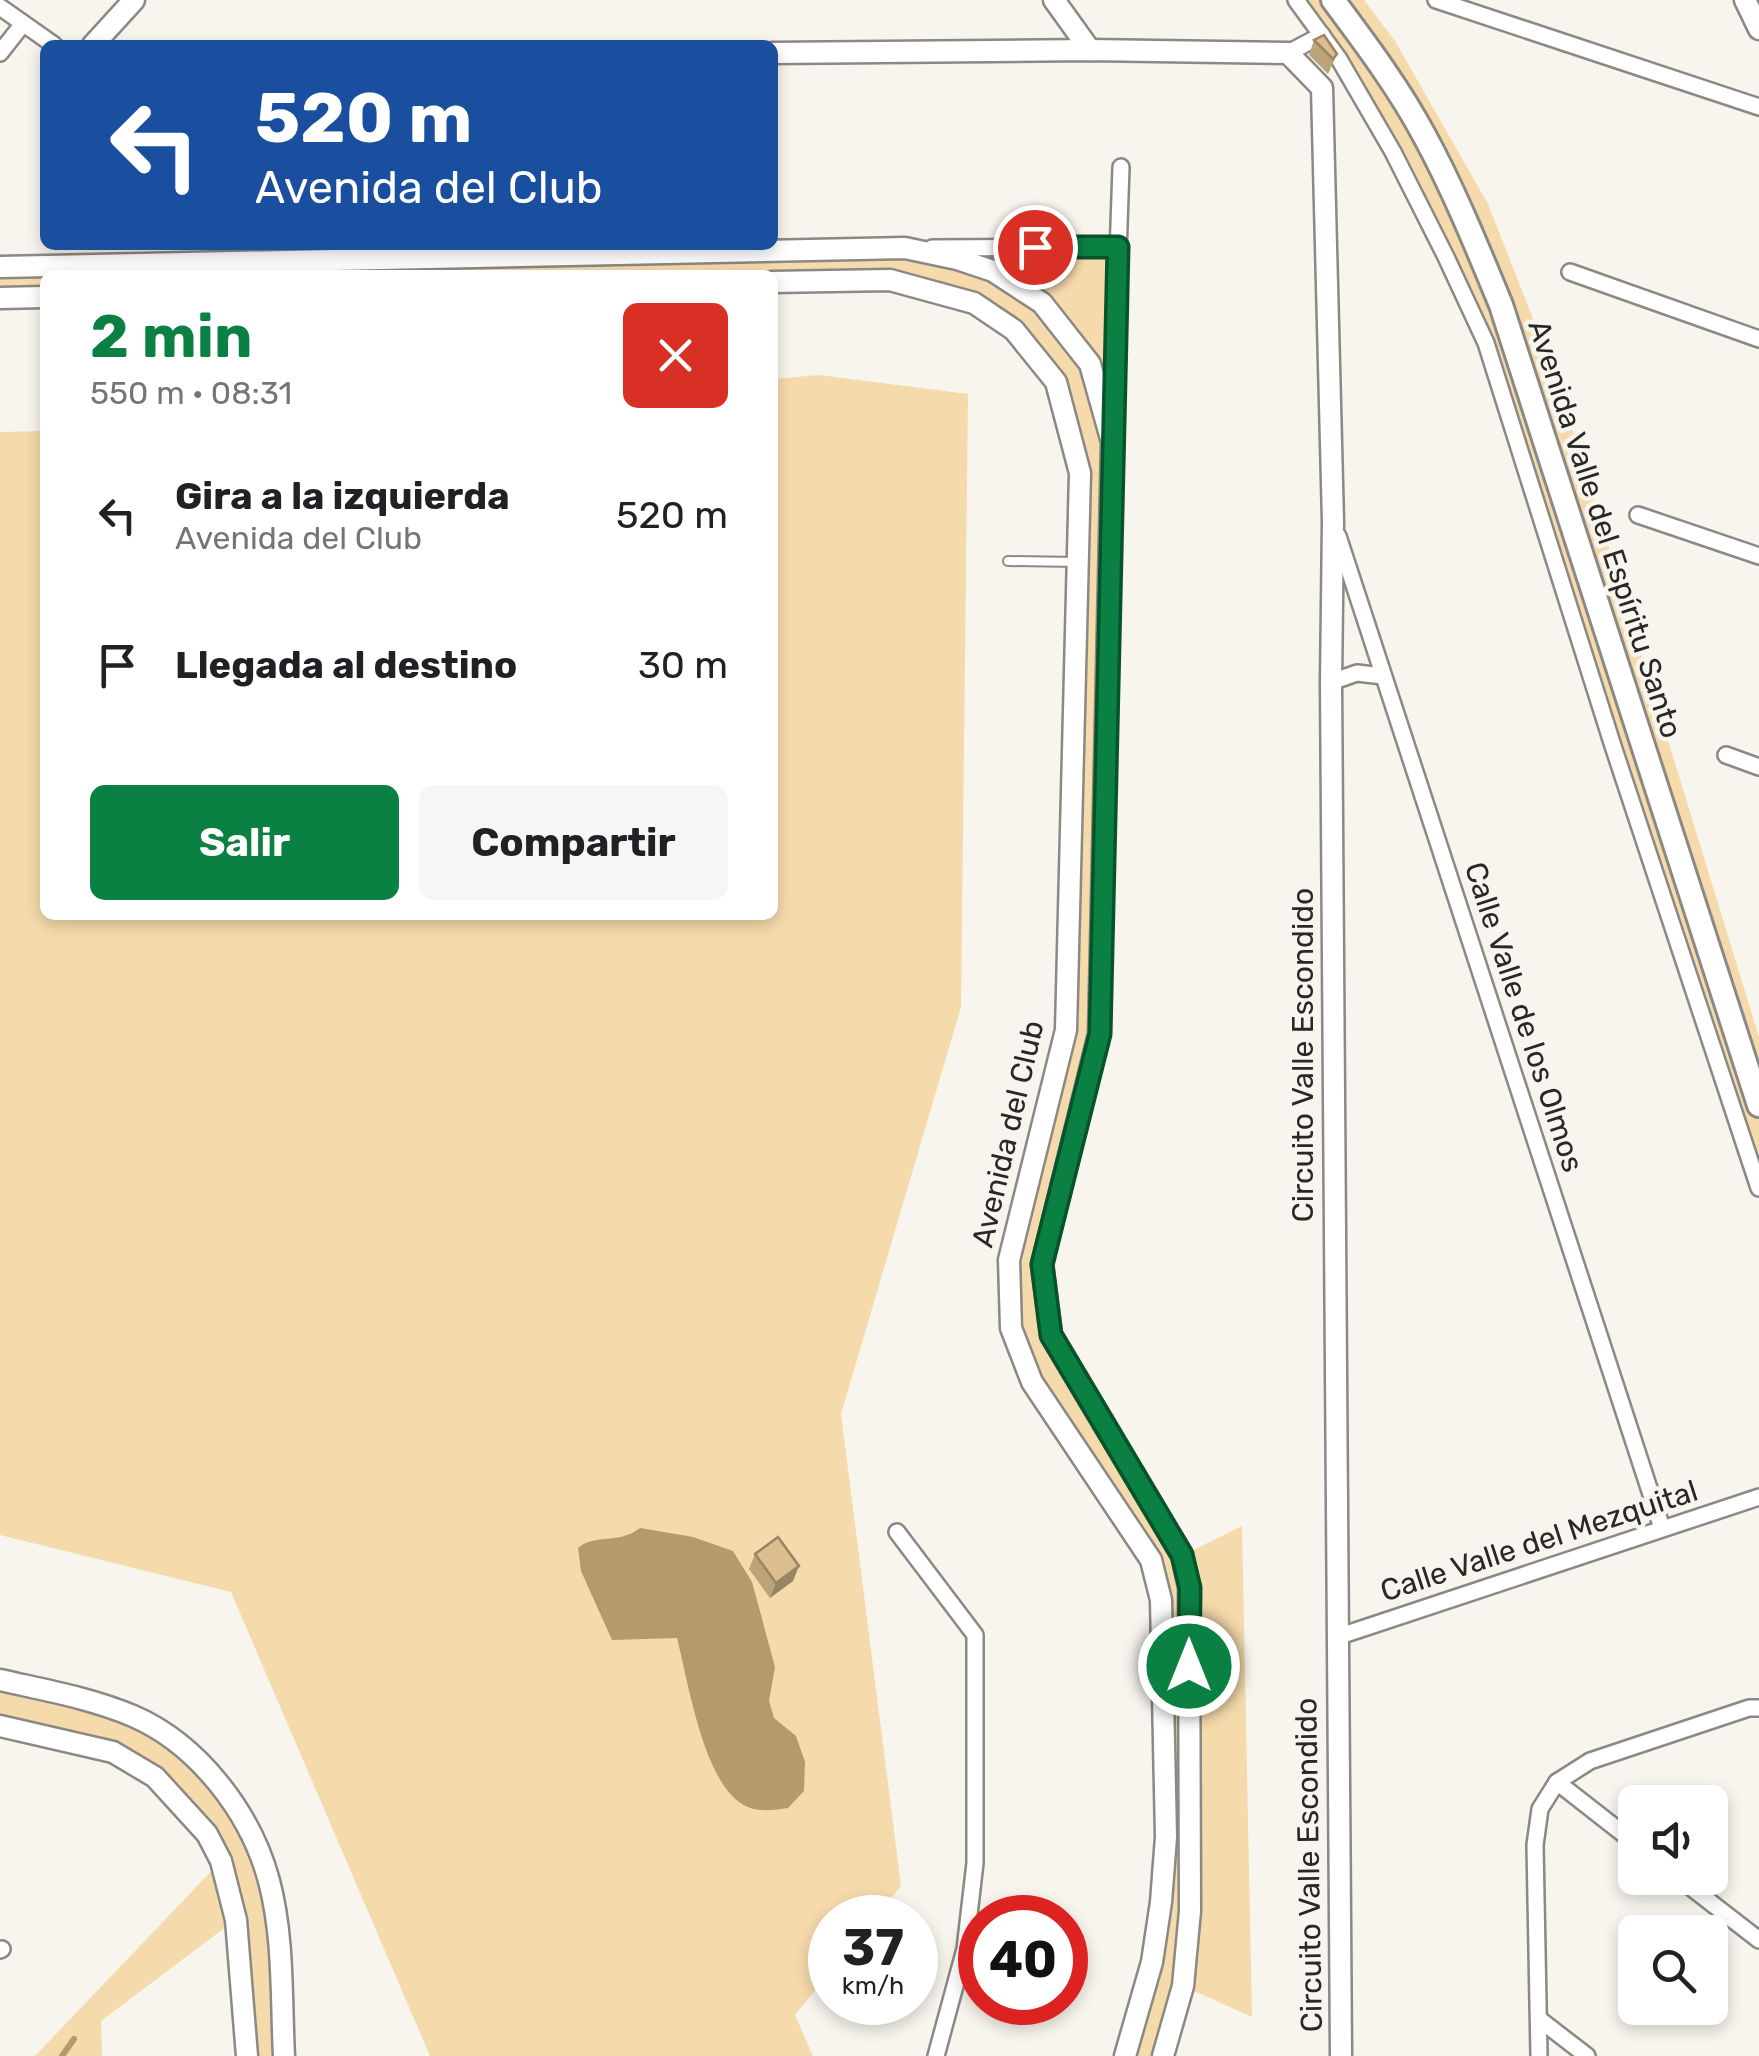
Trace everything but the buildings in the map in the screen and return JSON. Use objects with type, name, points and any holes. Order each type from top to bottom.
[{"type":"main road","name":"Avenida Valle del Espíritu Santo","points":[[1333,0],[1422,132],[1465,217],[1501,305],[1759,1105]]},
{"type":"street","points":[[98,40],[134,0]]},
{"type":"street","points":[[1054,0],[1090,50]]},
{"type":"street","points":[[1296,0],[1339,60],[1420,204],[1486,343],[1613,746],[1759,1188]]},
{"type":"street","points":[[1436,0],[1759,108]]},
{"type":"street","points":[[1746,0],[1759,30]]},
{"type":"street","points":[[0,7],[46,40]]},
{"type":"street","points":[[0,53],[22,25]]},
{"type":"street","points":[[778,54],[1090,50],[1288,53],[1322,35]]},
{"type":"street","points":[[1288,53],[1322,88],[1339,60]]},
{"type":"street","name":"Circuito Valle Escondido","points":[[1322,88],[1333,522],[1341,2056]]},
{"type":"street","name":"Avenida del Club","points":[[1120,167],[1100,1034],[1042,1264],[1051,1335],[1182,1555],[1190,1588],[1190,1911],[1183,1986],[1164,2056]]},
{"type":"street","name":"Avenida del Club","points":[[0,267],[1118,247]]},
{"type":"street","name":"Avenida del Club","points":[[905,248],[994,271],[1042,304],[1090,364],[1112,442]]},
{"type":"street","points":[[1570,272],[1759,339]]},
{"type":"street","name":"Avenida del Club","points":[[778,282],[890,280],[974,302],[1014,330],[1056,382],[1080,473],[1066,1030],[1008,1260],[1011,1328],[1032,1382],[1151,1560],[1161,1600],[1166,1838],[1161,1902],[1152,1962],[1125,2056]]},
{"type":"street","points":[[0,298],[40,297]]},
{"type":"street","points":[[1080,473],[1112,472]]},
{"type":"street","points":[[1638,516],[1759,556]]},
{"type":"street","name":"Calle Valle de los Olmos","points":[[1333,522],[1662,1528]]},
{"type":"street","points":[[1331,682],[1357,673],[1383,676]]},
{"type":"street","points":[[1726,755],[1759,767]]},
{"type":"street","name":"Calle Valle del Mezquital","points":[[1337,1637],[1759,1497]]},
{"type":"street","points":[[897,1532],[975,1634],[975,1863],[966,1948],[936,2056]]},
{"type":"street","points":[[1162,1635],[1188,1633]]},
{"type":"street","points":[[0,1680],[64,1694],[134,1716],[202,1764],[232,1802],[255,1844],[273,1898],[284,2056]]},
{"type":"street","points":[[1540,2056],[1535,1845],[1540,1810],[1557,1782],[1590,1762],[1748,1708],[1759,1708]]},
{"type":"street","points":[[0,1726],[113,1752],[155,1776],[208,1834],[222,1861],[236,1920],[247,2056]]},
{"type":"street","points":[[1557,1782],[1618,1830]]},
{"type":"street","points":[[1701,1895],[1759,1940]]},
{"type":"street","points":[[1539,2019],[1587,2056]]},
{"type":"lane","points":[[1008,561],[1078,562]]},
{"type":"shaded area","points":[[1296,0],[1364,0],[1395,41],[1488,204],[1559,385],[1759,1037],[1759,1188],[1486,343],[1446,257]]},
{"type":"shaded area","points":[[1118,247],[1099,1034],[1042,1265],[1051,1335],[1183,1555],[1242,1526],[1252,2017],[1183,1986],[1164,2056],[1125,2056],[1161,1902],[1151,1560],[1011,1328],[1009,1260],[1066,1030],[1080,473],[1056,382],[1014,330],[890,280],[778,275],[778,270],[40,270],[40,297],[0,298],[0,267]]},
{"type":"shaded area","points":[[819,375],[968,394],[961,1007],[841,1414],[901,1886],[893,1895],[808,1895],[808,1999],[795,2015],[813,2056],[430,2056],[231,1592],[0,1535],[0,432],[40,431],[40,920],[778,920],[778,379]]},
{"type":"shaded area","points":[[640,1528],[693,1537],[733,1551],[752,1582],[775,1667],[769,1701],[774,1718],[796,1736],[805,1762],[804,1791],[788,1808],[753,1809],[728,1792],[699,1728],[677,1638],[612,1640],[581,1571],[578,1548]]},
{"type":"shaded area","points":[[0,1680],[133,1716],[202,1764],[269,1880],[284,2056],[247,2056],[235,1920],[101,2021],[102,2056],[35,2056],[221,1861],[207,1834],[113,1752],[0,1726]]},
{"type":"waterway","points":[[62,2056],[74,2039]]},
{"type":"route","points":[[1035,247],[1118,247],[1100,1034],[1042,1264],[1051,1335],[1182,1555],[1190,1588],[1189,1666]]}]
